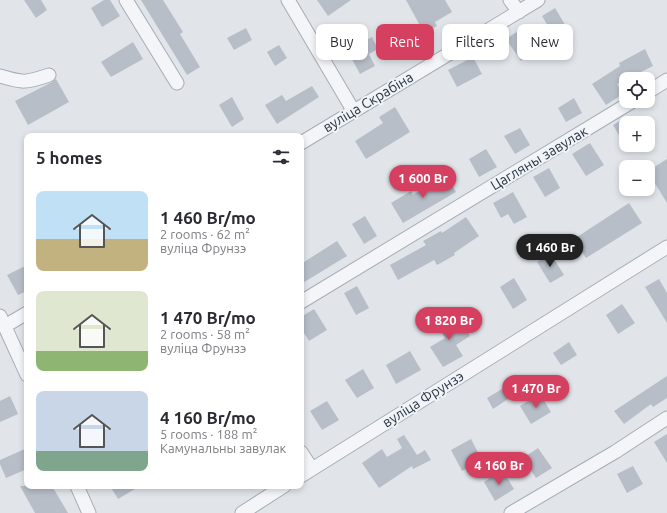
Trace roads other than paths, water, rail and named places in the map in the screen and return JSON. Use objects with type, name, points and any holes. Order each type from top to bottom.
[{"type":"street","points":[[126,0],[177,83]]},
{"type":"street","points":[[288,0],[353,110]]},
{"type":"street","points":[[510,0],[519,12]]},
{"type":"street","name":"вуліца Скрабіна","points":[[304,141],[353,110],[538,0]]},
{"type":"street","points":[[0,76],[22,82],[31,82],[49,75]]},
{"type":"street","points":[[655,88],[667,80]]},
{"type":"street","name":"Цагляны завулак","points":[[304,300],[621,108]]},
{"type":"street","name":"вуліца Фрунзэ","points":[[306,472],[667,246]]},
{"type":"street","points":[[24,314],[2,321],[24,369]]},
{"type":"street","points":[[511,513],[615,452],[667,418]]},
{"type":"street","points":[[78,489],[89,513]]},
{"type":"street","points":[[242,513],[279,489]]}]
